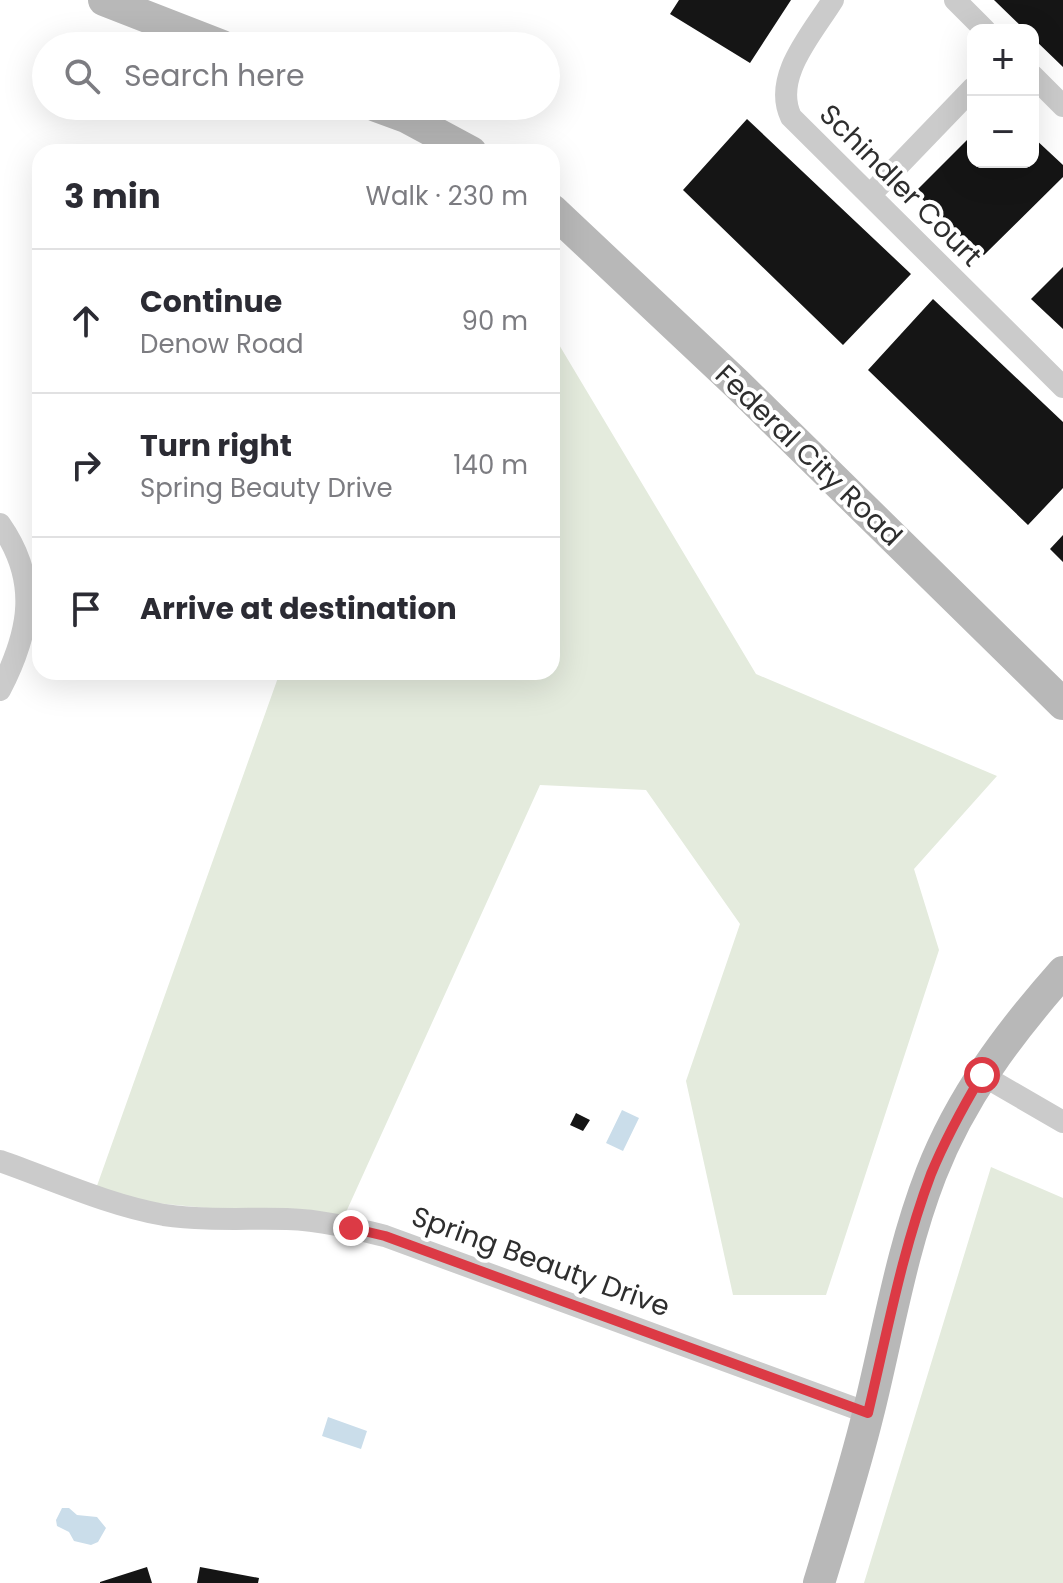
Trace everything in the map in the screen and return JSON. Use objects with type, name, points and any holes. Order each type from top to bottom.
[{"type":"street","points":[[104,0],[186,32]]},
{"type":"street","name":"Schindler Court","points":[[833,0],[792,66],[784,102],[791,117],[1063,387]]},
{"type":"street","points":[[955,0],[979,24]]},
{"type":"street","points":[[1039,82],[1063,106]]},
{"type":"street","points":[[870,195],[967,94]]},
{"type":"street","points":[[412,120],[456,144]]},
{"type":"street","name":"Federal City Road","points":[[560,218],[736,383],[1063,704]]},
{"type":"street","points":[[0,524],[21,563],[27,594],[25,626],[17,656],[0,690]]},
{"type":"street","points":[[819,1583],[868,1413],[909,1237],[932,1172],[982,1075],[1019,1022],[1063,972]]},
{"type":"street","points":[[982,1075],[1063,1122]]},
{"type":"street","name":"Spring Beauty Drive","points":[[0,1161],[118,1204],[164,1215],[212,1219],[291,1219],[338,1225],[385,1236],[868,1413]]},
{"type":"shaded area","points":[[560,346],[756,674],[997,776],[914,869],[939,950],[826,1295],[733,1295],[686,1081],[740,924],[646,790],[540,785],[342,1221],[93,1197],[277,680],[560,680]]},
{"type":"shaded area","points":[[991,1167],[1063,1198],[1063,1583],[864,1583]]},
{"type":"water","points":[[622,1110],[639,1118],[623,1151],[606,1143]]},
{"type":"water","points":[[328,1417],[367,1431],[361,1449],[322,1436]]},
{"type":"water","points":[[62,1508],[69,1508],[77,1515],[97,1517],[106,1528],[98,1542],[91,1545],[74,1541],[69,1532],[57,1526],[56,1520]]},
{"type":"building","points":[[679,0],[791,0],[750,63],[670,14]]},
{"type":"building","points":[[994,0],[1063,0],[1063,67],[1039,44],[1039,24],[1019,24]]},
{"type":"building","points":[[747,119],[911,274],[843,345],[683,190]]},
{"type":"building","points":[[967,140],[967,168],[1039,168],[1039,143],[1063,165],[1063,177],[982,257],[915,192]]},
{"type":"building","points":[[1063,267],[1063,329],[1031,299]]},
{"type":"building","points":[[933,299],[1063,422],[1063,488],[1028,525],[868,370]]},
{"type":"building","points":[[1063,535],[1063,562],[1050,549]]},
{"type":"building","points":[[576,1113],[590,1120],[583,1131],[570,1125]]},
{"type":"building","points":[[147,1567],[152,1583],[100,1583],[100,1582]]},
{"type":"building","points":[[200,1567],[259,1578],[258,1583],[197,1583]]},
{"type":"route","points":[[351,1228],[385,1236],[868,1413],[909,1237],[932,1172],[982,1075]]}]
